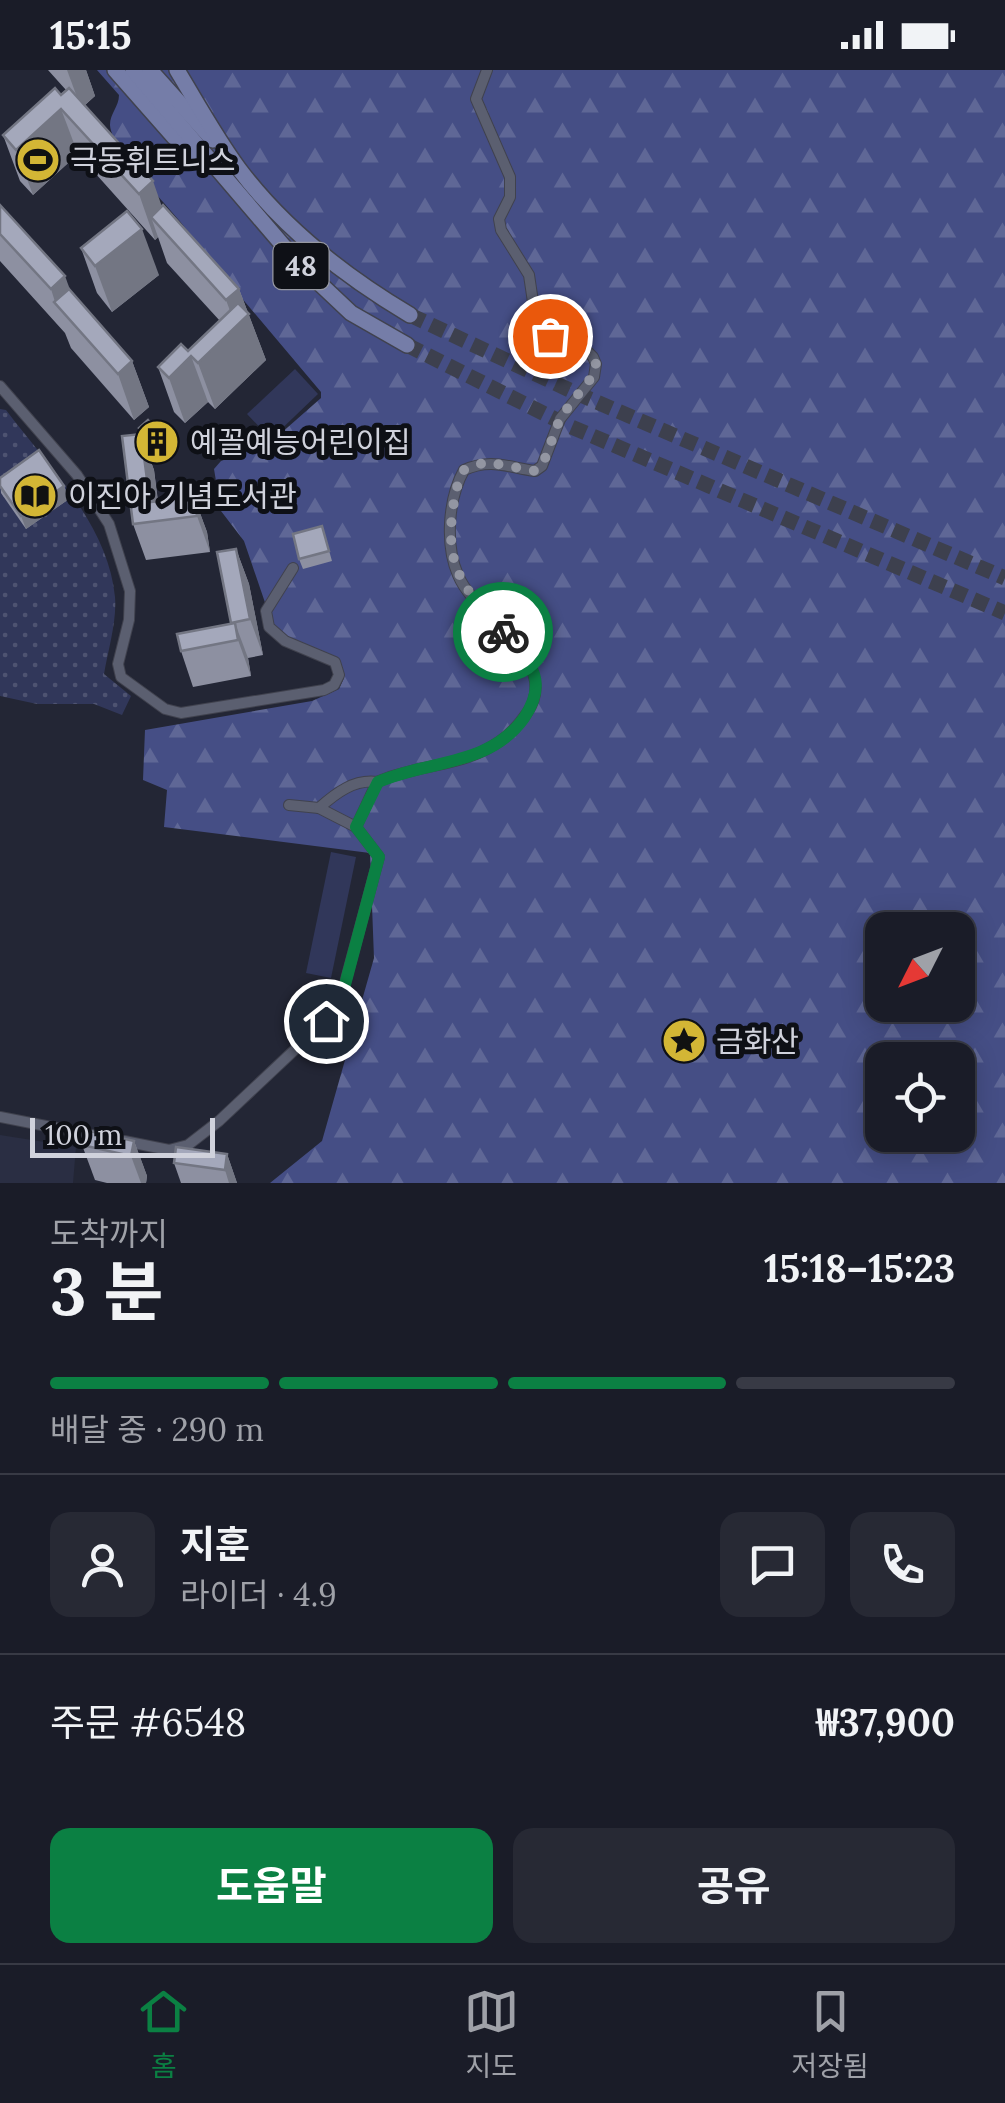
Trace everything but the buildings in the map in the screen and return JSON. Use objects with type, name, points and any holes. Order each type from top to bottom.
[{"type":"main road","points":[[115,70],[174,137],[213,166]]},
{"type":"main road","name":"48","points":[[133,70],[298,263],[351,313],[407,345]]},
{"type":"main road","name":"48","points":[[150,70],[281,216],[354,282],[410,315]]},
{"type":"main road","name":"48","points":[[176,70],[239,169]]},
{"type":"street","points":[[319,808],[336,792],[367,781],[378,782],[443,765],[496,745],[517,728],[536,700],[531,664],[458,578],[450,550],[455,494],[464,470],[486,462],[535,471],[542,466],[560,418],[594,377],[593,356],[580,344],[550,336],[536,322],[529,274],[501,230],[499,219],[510,197],[510,177],[476,100],[487,70]]},
{"type":"street","points":[[0,386],[77,475],[108,524],[130,592],[129,620],[118,664],[122,677],[164,709],[182,713],[324,690],[334,685],[339,675],[334,662],[285,641],[268,627],[266,611],[293,568]]},
{"type":"street","points":[[356,827],[378,782]]},
{"type":"street","points":[[0,1116],[169,1150],[188,1145],[338,1009],[379,857],[356,827],[319,808],[290,806]]},
{"type":"shaded area","points":[[295,369],[318,394],[271,439],[247,414]]},
{"type":"shaded area","points":[[0,409],[6,410],[74,497],[101,545],[115,597],[104,674],[131,696],[122,715],[94,704],[37,704],[0,696]]},
{"type":"shaded area","points":[[331,852],[356,857],[331,978],[306,973]]},
{"type":"shaded area","points":[[0,1135],[76,1147],[73,1183],[0,1183]]},
{"type":"green space","points":[[97,70],[1005,70],[1005,1183],[270,1183],[322,1141],[374,958],[370,853],[164,827],[167,790],[143,780],[145,730],[312,701],[339,689],[344,678],[337,658],[287,638],[273,626],[244,541],[221,511],[214,469],[221,461],[271,442],[321,398],[321,392],[123,153],[110,125],[119,95]]},
{"type":"tunnel","points":[[410,315],[576,393],[1005,578]]},
{"type":"tunnel","points":[[407,345],[567,425],[1005,613]]},
{"type":"way so far","points":[[503,632],[458,578],[450,550],[455,494],[464,470],[486,462],[535,471],[542,466],[560,418],[594,377],[596,364],[580,344],[550,336]]},
{"type":"place","name":"극동휘트니스","points":[[38,160]]},
{"type":"place","name":"예꼴예능어린이집","points":[[157,442]]},
{"type":"place","name":"이진아 기념도서관","points":[[35,496]]},
{"type":"place","name":"금화산","points":[[684,1041]]},
{"type":"route","points":[[326,1021],[338,1009],[379,857],[356,827],[378,782],[443,765],[496,745],[517,728],[536,700],[531,664],[503,632]]}]
